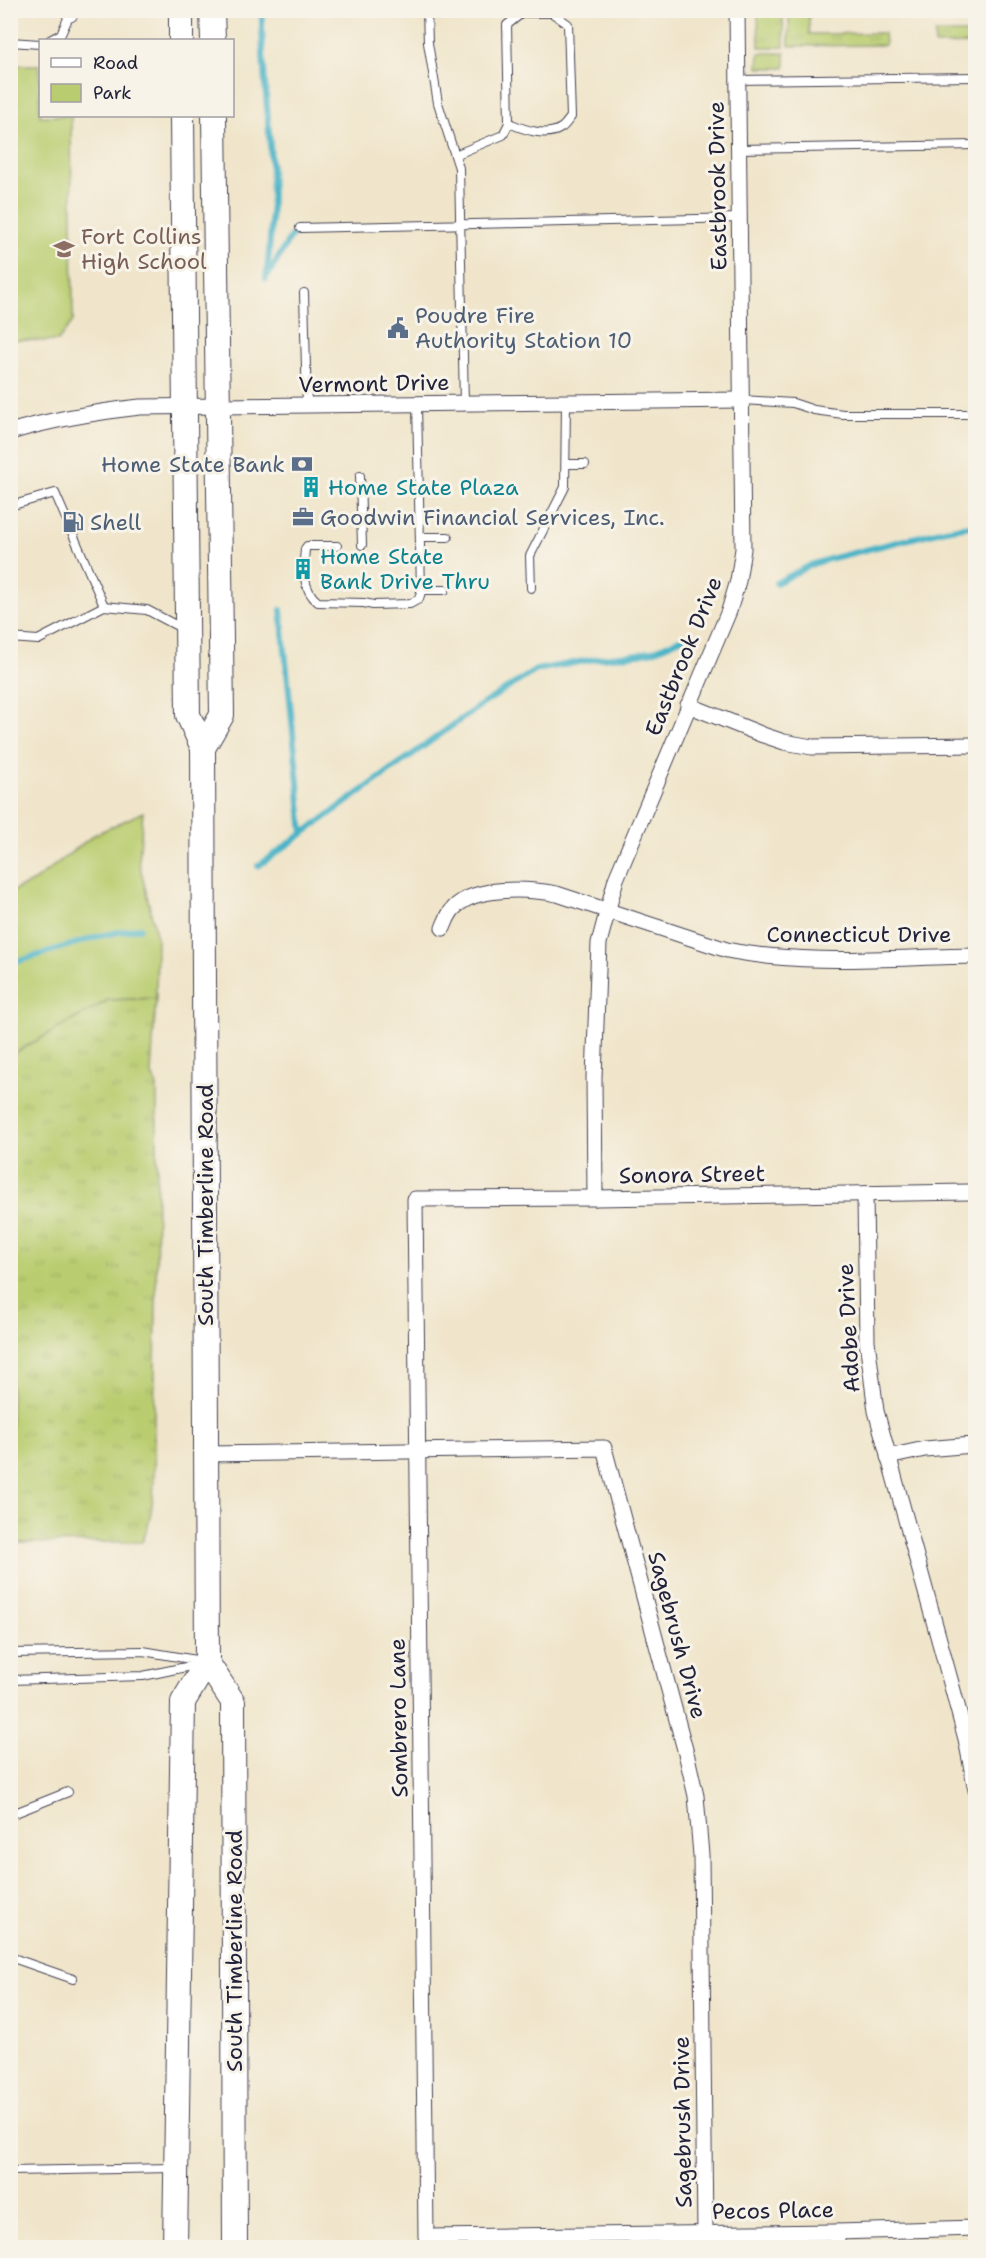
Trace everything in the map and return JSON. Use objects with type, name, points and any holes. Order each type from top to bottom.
[{"type":"main road","points":[[181,10],[182,39]]},
{"type":"main road","points":[[212,10],[213,39]]},
{"type":"main road","name":"South Timberline Road","points":[[182,117],[188,715],[203,748],[207,1662],[233,1702],[235,2247]]},
{"type":"main road","points":[[203,748],[222,715],[214,117]]},
{"type":"main road","points":[[175,2247],[183,1702],[207,1662]]},
{"type":"street","name":"Eastbrook Drive","points":[[595,1198],[594,1078],[598,943],[616,879],[729,611],[738,581],[743,549],[737,10]]},
{"type":"street","name":"Vermont Drive","points":[[10,432],[44,422],[96,412],[140,407],[219,408],[742,400]]},
{"type":"street","points":[[688,705],[763,735],[784,742],[812,747],[975,745]]},
{"type":"street","name":"Connecticut Drive","points":[[443,928],[454,908],[465,900],[506,890],[535,890],[557,894],[727,950],[753,956],[791,959],[975,956]]},
{"type":"street","name":"Sonora Street","points":[[415,1199],[969,1192]]},
{"type":"street","name":"Adobe Drive","points":[[865,1194],[868,1351],[876,1411],[951,1683],[968,1750],[975,1790]]},
{"type":"street","name":"Sombrero Lane","points":[[415,1199],[426,2237]]},
{"type":"street","points":[[888,1457],[925,1449],[973,1445]]},
{"type":"street","name":"Sagebrush Drive","points":[[206,1454],[604,1448],[674,1702],[696,1796],[701,1855],[705,2234]]},
{"type":"street","name":"Pecos Place","points":[[426,2237],[705,2234],[837,2240],[975,2228]]},
{"type":"lane","points":[[427,10],[432,71],[438,104],[459,168],[464,404]]},
{"type":"lane","points":[[52,39],[60,34],[70,12]]},
{"type":"lane","points":[[454,155],[502,135],[509,123],[507,25],[522,13],[552,13],[568,24],[571,117],[561,129],[544,132],[526,130],[509,123]]},
{"type":"lane","points":[[10,42],[39,44]]},
{"type":"lane","points":[[738,80],[975,77]]},
{"type":"lane","points":[[739,149],[975,145]]},
{"type":"lane","points":[[300,228],[740,218]]},
{"type":"lane","points":[[304,293],[307,406]]},
{"type":"lane","points":[[742,400],[793,403],[814,410],[843,414],[975,414]]},
{"type":"lane","points":[[531,588],[530,556],[565,487],[566,402]]},
{"type":"lane","points":[[337,546],[307,546],[305,549],[305,583],[307,591],[318,602],[373,605],[410,604],[419,598],[421,590],[417,404]]},
{"type":"lane","points":[[567,464],[585,464]]},
{"type":"lane","points":[[360,476],[362,545]]},
{"type":"lane","points":[[10,506],[56,493],[104,606]]},
{"type":"lane","points":[[420,537],[448,537]]},
{"type":"lane","points":[[421,590],[445,590]]},
{"type":"lane","points":[[10,638],[38,640],[104,606],[147,610],[187,631]]},
{"type":"lane","points":[[10,1653],[143,1650],[207,1662]]},
{"type":"lane","points":[[10,1680],[143,1676],[207,1662]]},
{"type":"lane","points":[[10,1815],[69,1792]]},
{"type":"lane","points":[[10,1957],[74,1979]]},
{"type":"lane","points":[[10,2171],[177,2168]]},
{"type":"green space","points":[[758,11],[783,11],[784,47],[759,47]]},
{"type":"green space","points":[[789,11],[809,11],[809,34],[884,33],[885,45],[789,46]]},
{"type":"green space","points":[[935,33],[975,33],[975,44],[935,45]]},
{"type":"green space","points":[[759,53],[785,53],[785,68],[758,68]]},
{"type":"green space","points":[[11,65],[39,65],[39,117],[71,117],[73,321],[58,341],[11,340]]},
{"type":"green space","points":[[143,812],[139,862],[157,938],[156,998],[108,1000],[11,1055],[11,892],[34,881],[94,835]]},
{"type":"green space","points":[[156,998],[151,1073],[157,1086],[157,1251],[154,1480],[151,1513],[142,1542],[11,1543],[11,1055],[108,1000]]},
{"type":"waterway","points":[[262,10],[271,178],[271,229],[266,279]]},
{"type":"waterway","points":[[269,274],[291,236],[298,231]]},
{"type":"waterway","points":[[776,583],[813,564],[829,559],[945,530],[976,525]]},
{"type":"waterway","points":[[281,610],[303,834]]},
{"type":"waterway","points":[[258,866],[478,707],[536,670],[653,651],[687,636]]},
{"type":"waterway","points":[[10,964],[99,936],[140,928]]},
{"type":"place","name":"Fort Collins High School","points":[[64,249]]},
{"type":"place","name":"Poudre Fire Authority Station 10","points":[[398,328]]},
{"type":"place","name":"Home State Bank","points":[[302,464]]},
{"type":"place","name":"Home State Plaza","points":[[311,487]]},
{"type":"place","name":"Goodwin Financial Services, Inc.","points":[[303,517]]},
{"type":"place","name":"Shell","points":[[73,522]]},
{"type":"place","name":"Home State Bank Drive Thru","points":[[303,569]]}]
